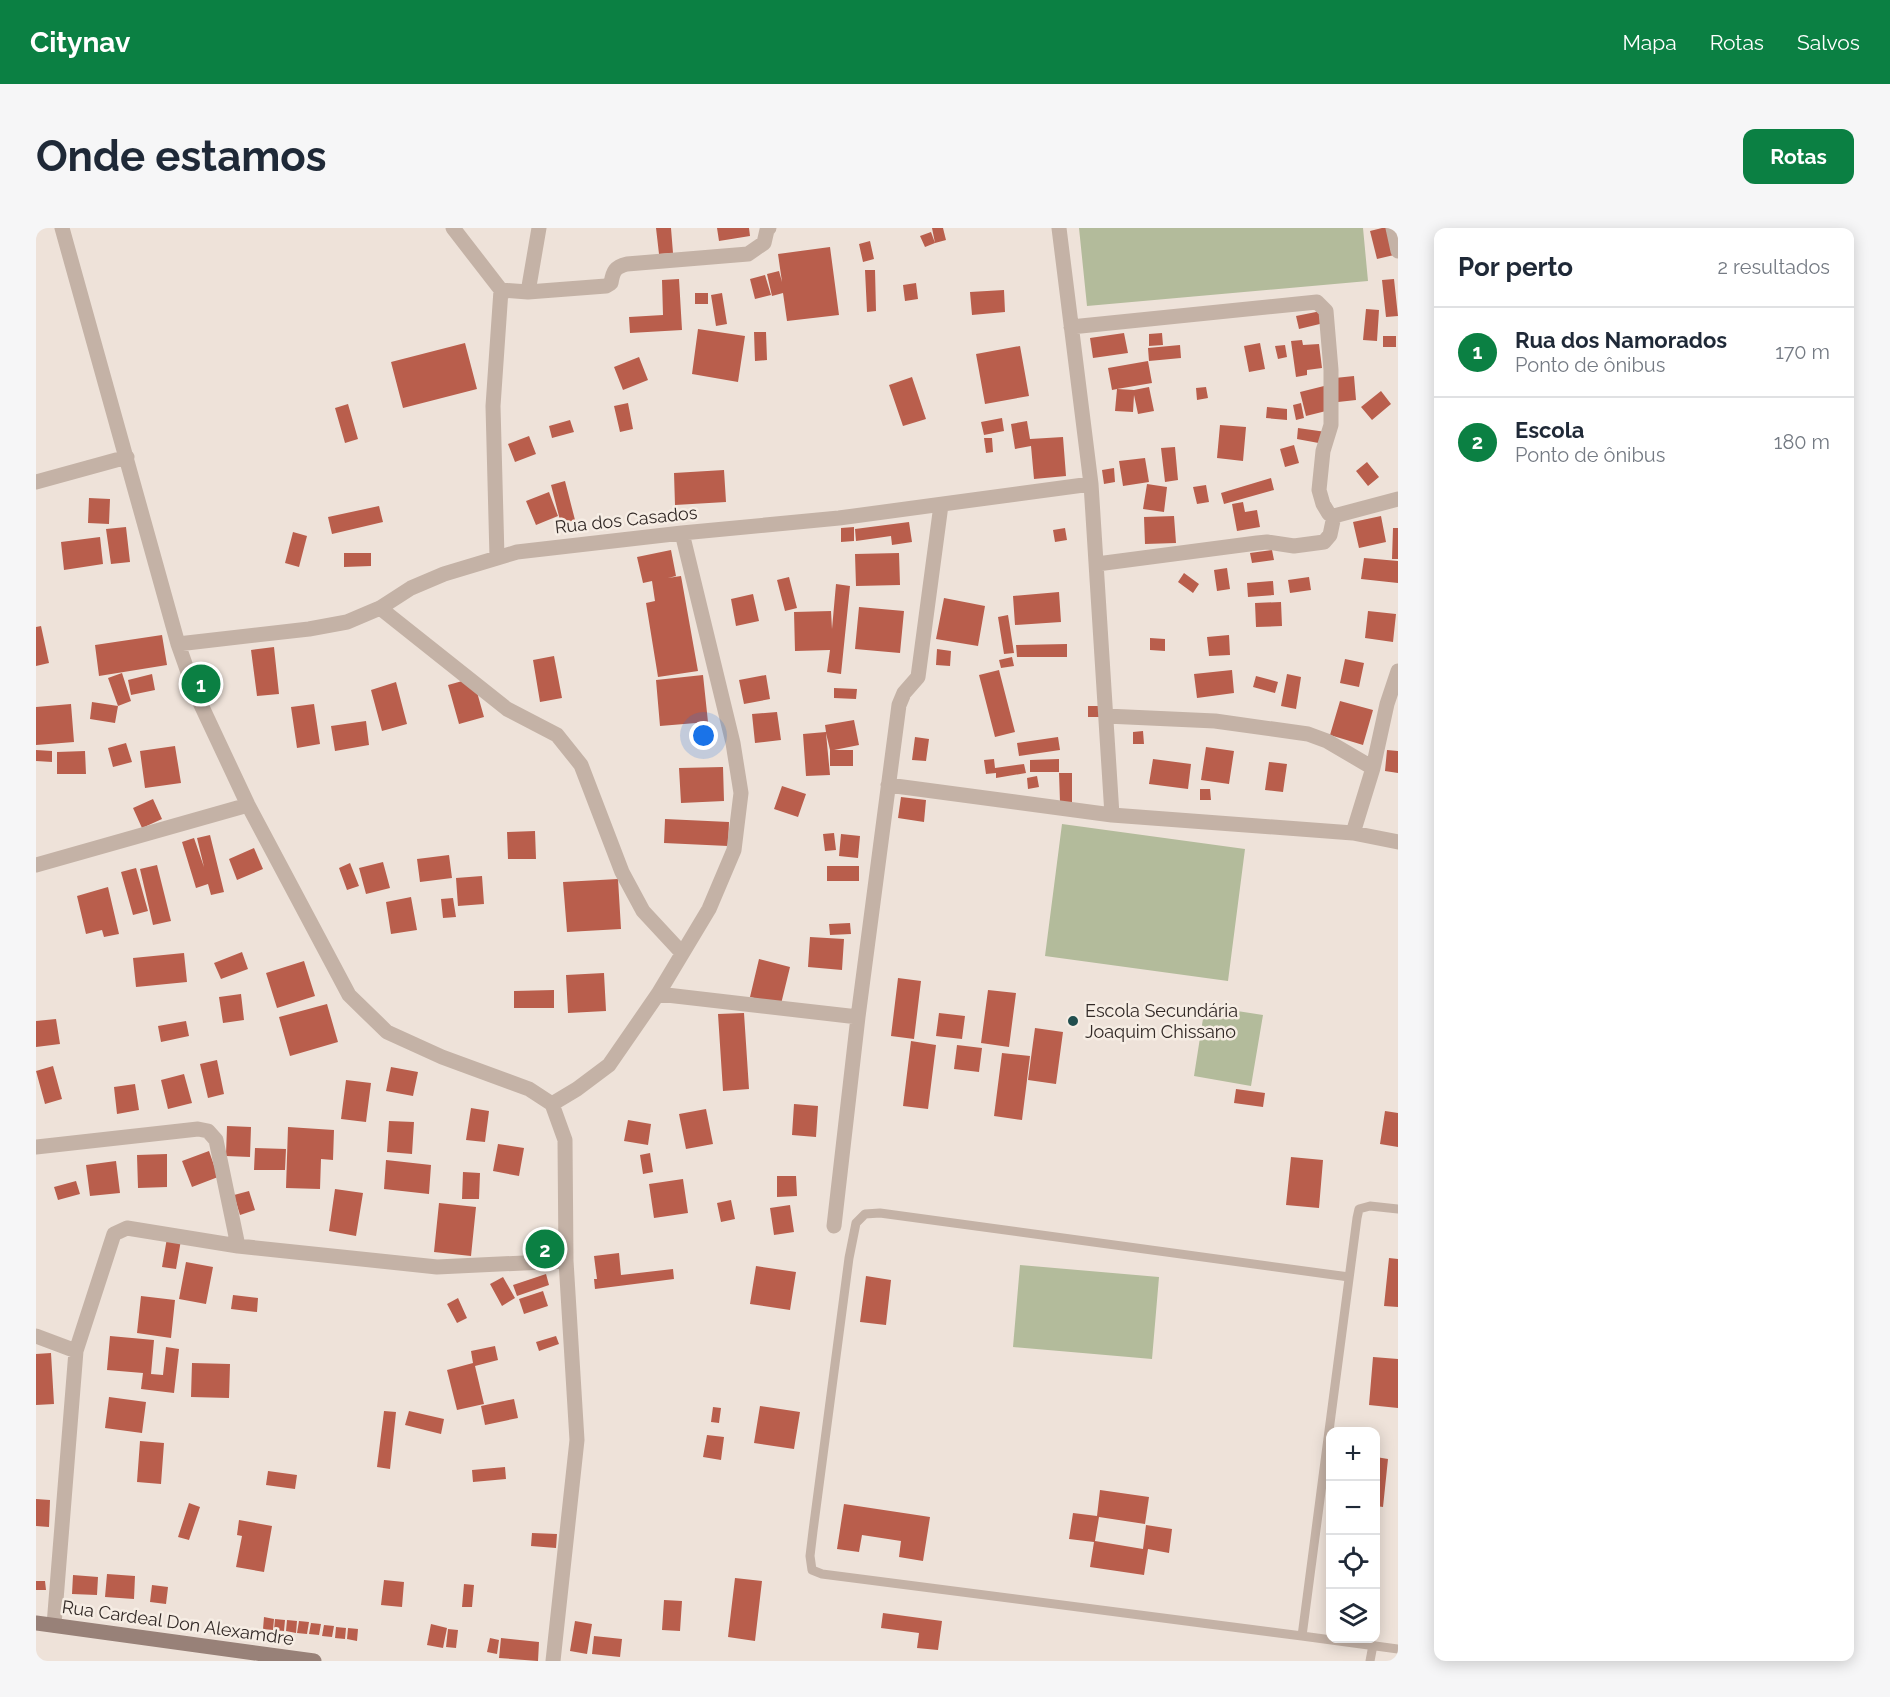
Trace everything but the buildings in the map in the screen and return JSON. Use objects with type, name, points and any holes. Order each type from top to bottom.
[{"type":"main road","name":"Rua Cardeal Don Alexamdre","points":[[36,1623],[314,1661]]},
{"type":"street","points":[[62,228],[178,644],[195,692],[248,805],[349,995],[387,1032],[442,1057],[529,1089],[552,1104],[565,1140],[566,1261],[577,1440],[553,1661]]},
{"type":"street","points":[[453,228],[501,290],[494,406],[497,557]]},
{"type":"street","points":[[528,292],[539,228]]},
{"type":"street","points":[[501,290],[528,292],[606,286],[610,283],[613,271],[618,266],[748,254],[764,243],[769,228]]},
{"type":"street","points":[[1059,228],[1091,484],[1112,815]]},
{"type":"street","points":[[1393,228],[1398,250]]},
{"type":"street","points":[[1071,327],[1317,302],[1326,311],[1332,370],[1331,425],[1319,470],[1319,490],[1323,504],[1334,516],[1398,499]]},
{"type":"street","points":[[36,482],[127,457]]},
{"type":"street","name":"Rua dos Casados","points":[[178,644],[309,629],[347,622],[380,608],[411,588],[436,577],[517,552],[839,518],[1091,484]]},
{"type":"street","points":[[834,1226],[858,1017],[899,705],[904,693],[918,677],[941,505]]},
{"type":"street","points":[[1097,564],[1257,543],[1268,542],[1294,546],[1324,542],[1330,535],[1334,516]]},
{"type":"street","points":[[552,1104],[609,1065],[658,994],[709,909],[734,850],[741,793],[733,743],[682,533]]},
{"type":"street","points":[[380,608],[507,709],[557,735],[580,765],[622,872],[643,911],[682,953]]},
{"type":"street","points":[[1353,833],[1373,768],[1387,704],[1398,671]]},
{"type":"street","points":[[1106,716],[1215,721],[1308,734],[1327,741],[1373,768]]},
{"type":"street","points":[[888,785],[1112,815],[1353,833],[1398,842]]},
{"type":"street","points":[[36,865],[248,805]]},
{"type":"street","points":[[658,994],[858,1017]]},
{"type":"street","points":[[36,1147],[198,1129],[208,1131],[216,1140],[238,1246]]},
{"type":"street","points":[[54,1625],[76,1351],[114,1234],[127,1228],[238,1246],[436,1267],[566,1261]]},
{"type":"street","points":[[36,1336],[76,1351]]},
{"type":"lane","points":[[1302,1636],[1359,1209],[1370,1206],[1398,1209]]},
{"type":"lane","points":[[1349,1277],[880,1213],[865,1214],[855,1223],[849,1258],[810,1556],[812,1570],[822,1574],[1398,1649]]},
{"type":"lane","points":[[1370,1661],[1373,1645]]},
{"type":"green space","points":[[1079,228],[1363,228],[1368,281],[1087,306]]},
{"type":"green space","points":[[1062,824],[1245,849],[1228,981],[1045,956]]},
{"type":"green space","points":[[1205,1006],[1263,1015],[1251,1086],[1194,1076]]},
{"type":"green space","points":[[1020,1265],[1159,1277],[1152,1359],[1013,1347]]},
{"type":"place","name":"Rua dos Namorados","points":[[201,684]]},
{"type":"place","name":"Escola Secundária Joaquim Chissano","points":[[1073,1021]]},
{"type":"place","name":"Escola","points":[[545,1249]]}]
